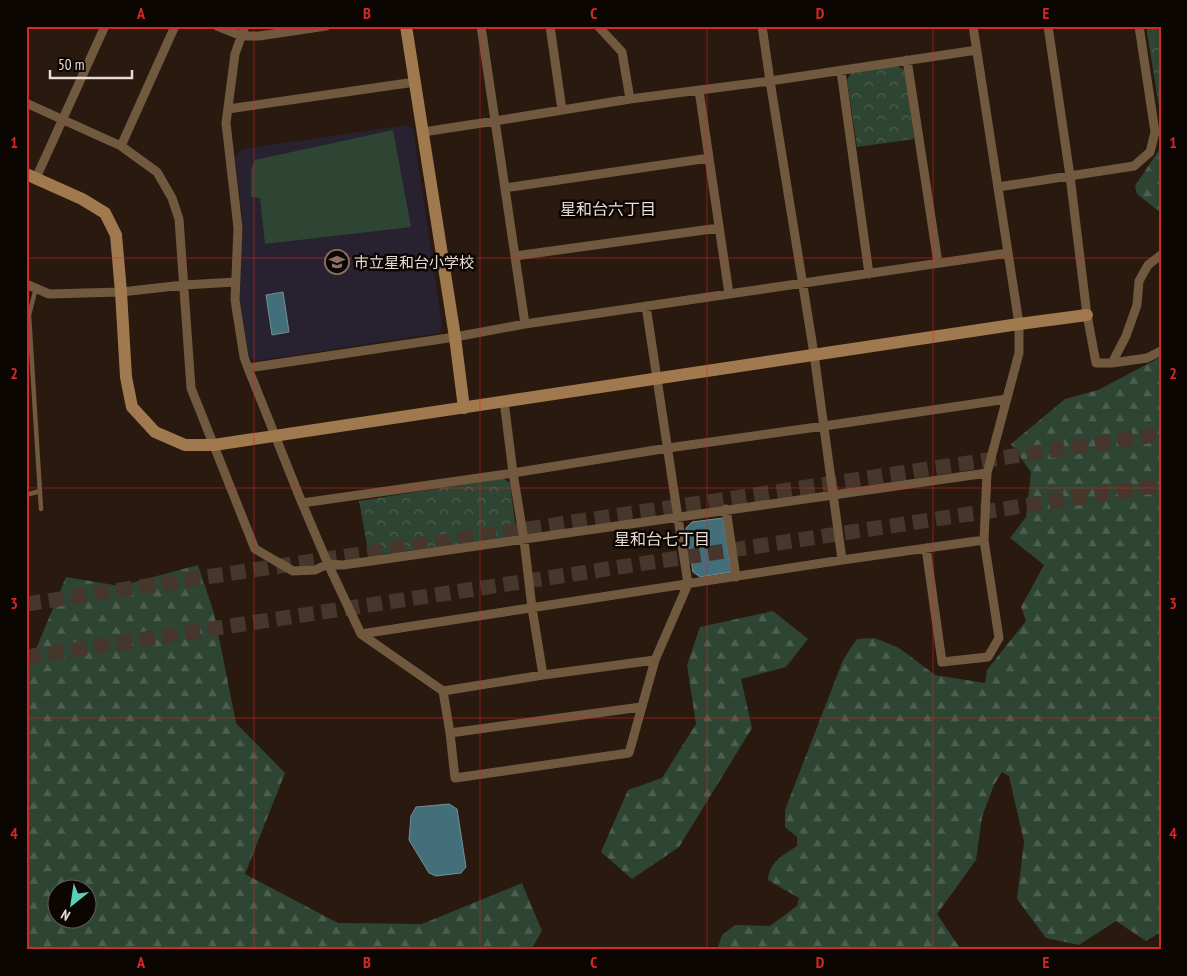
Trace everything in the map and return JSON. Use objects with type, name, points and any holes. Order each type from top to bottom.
[{"type":"street","points":[[105,26],[62,119],[31,176],[82,199],[105,213],[116,235],[126,377],[132,407],[155,432],[185,445],[214,445],[814,354],[1087,315]]},
{"type":"street","points":[[121,146],[175,26]]},
{"type":"street","points":[[218,26],[242,36],[259,36],[326,26]]},
{"type":"street","points":[[245,26],[235,54],[226,123],[238,228],[235,300],[244,357],[302,503],[361,634],[443,691],[655,660]]},
{"type":"street","points":[[406,26],[455,336],[464,408]]},
{"type":"street","points":[[481,26],[525,324]]},
{"type":"street","points":[[550,26],[562,110]]},
{"type":"street","points":[[598,26],[622,52],[630,100]]},
{"type":"street","points":[[762,26],[814,354],[842,560]]},
{"type":"street","points":[[926,548],[942,662],[988,657],[999,638],[984,540],[987,473],[1019,353],[1019,324],[973,26]]},
{"type":"street","points":[[1048,26],[1070,176],[1087,315],[1096,363],[1112,363],[1147,358],[1161,351]]},
{"type":"street","points":[[998,187],[1134,166],[1150,152],[1154,132],[1140,26]]},
{"type":"street","points":[[422,132],[977,50]]},
{"type":"street","points":[[907,60],[938,263]]},
{"type":"street","points":[[840,70],[869,274]]},
{"type":"street","points":[[228,109],[415,82]]},
{"type":"street","points":[[699,90],[729,294]]},
{"type":"street","points":[[26,103],[121,146],[156,172],[172,198],[179,219],[191,388],[255,549],[293,571],[315,570],[328,564],[343,566],[726,509],[987,473]]},
{"type":"street","points":[[505,188],[709,158]]},
{"type":"street","points":[[515,256],[719,228]]},
{"type":"street","points":[[248,368],[525,324],[1008,253]]},
{"type":"street","points":[[1112,363],[1126,336],[1137,305],[1139,281],[1148,265],[1161,255]]},
{"type":"street","points":[[26,284],[49,294],[121,292],[235,282]]},
{"type":"street","points":[[443,691],[455,778],[629,753],[655,660],[688,584],[646,306]]},
{"type":"street","points":[[302,503],[1007,399]]},
{"type":"street","points":[[504,402],[543,675]]},
{"type":"street","points":[[726,509],[736,577]]},
{"type":"street","points":[[361,634],[984,540]]},
{"type":"street","points":[[450,733],[641,707]]},
{"type":"lane","points":[[36,288],[30,314],[41,509]]},
{"type":"lane","points":[[26,495],[40,491]]},
{"type":"shaded area","name":"市立星和台小学校","points":[[405,125],[413,128],[442,324],[439,333],[257,361],[249,357],[239,298],[243,226],[235,157],[242,149]]},
{"type":"green space","points":[[1146,26],[1161,26],[1161,119]]},
{"type":"green space","points":[[897,66],[905,70],[914,139],[857,147],[847,80],[851,73]]},
{"type":"green space","points":[[393,130],[411,227],[265,244],[260,198],[251,197],[251,170],[255,160]]},
{"type":"green space","points":[[1161,149],[1161,213],[1137,194],[1135,186]]},
{"type":"green space","points":[[1161,357],[1161,932],[1146,941],[1116,921],[1079,945],[1046,938],[1017,899],[1024,842],[1009,776],[1002,772],[994,785],[982,817],[976,860],[937,914],[961,950],[717,950],[722,935],[735,925],[770,926],[797,906],[799,898],[768,880],[769,873],[778,860],[797,846],[797,837],[785,827],[785,810],[843,660],[857,639],[875,638],[899,648],[935,675],[985,683],[987,670],[1026,621],[1021,607],[1044,565],[1010,538],[1026,517],[1031,472],[1011,444],[1065,399],[1098,390]]},
{"type":"green space","points":[[503,478],[510,483],[516,530],[513,537],[369,556],[359,501]]},
{"type":"green space","points":[[198,565],[214,613],[236,723],[285,773],[245,874],[338,923],[422,924],[522,883],[542,931],[531,950],[26,950],[26,673],[66,577],[120,586]]},
{"type":"green space","points":[[773,611],[808,639],[786,667],[741,679],[752,728],[679,847],[632,879],[601,852],[628,790],[662,778],[696,724],[687,665],[700,627]]},
{"type":"water","points":[[283,292],[289,332],[272,335],[266,295]]},
{"type":"water","points":[[723,518],[731,572],[700,577],[693,572],[686,528],[692,522]]},
{"type":"water","points":[[449,804],[457,809],[466,867],[461,873],[436,876],[429,873],[409,840],[411,816],[416,807]]},
{"type":"tunnel","points":[[26,604],[1161,434]]},
{"type":"tunnel","points":[[26,657],[1161,485]]},
{"type":"place","name":"市立星和台小学校","points":[[337,262]]},
{"type":"district","name":"星和台六丁目","points":[[608,209]]},
{"type":"district","name":"星和台七丁目","points":[[662,539]]}]
